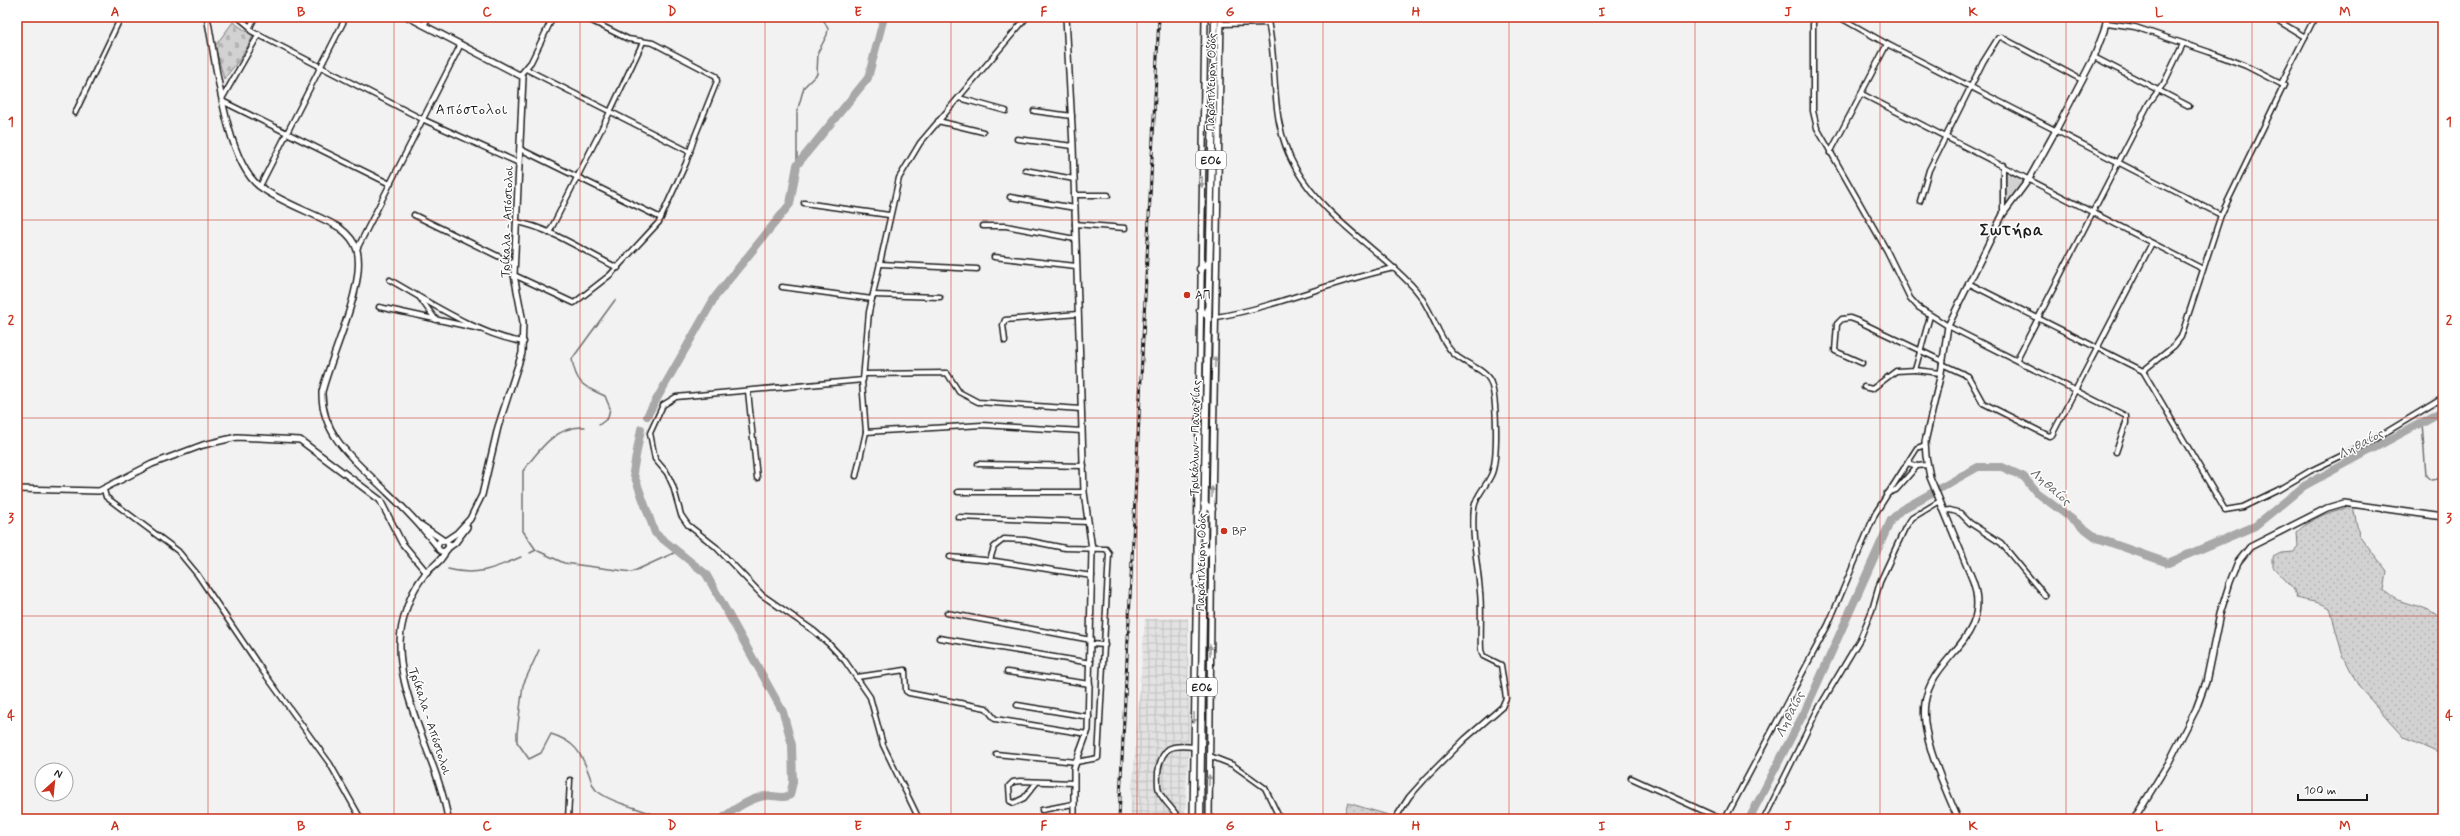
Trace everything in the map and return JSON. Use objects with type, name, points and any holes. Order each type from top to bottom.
[{"type":"main road","name":"Τρικάλων - Παναγίας","points":[[1211,17],[1213,57]]},
{"type":"main road","name":"Τρικάλων - Παναγίας","points":[[1200,819],[1204,504],[1215,17]]},
{"type":"main road","points":[[1200,269],[1209,263]]},
{"type":"main road","points":[[1200,310],[1208,316]]},
{"type":"main road","points":[[1204,504],[1212,509]]},
{"type":"main road","points":[[1204,555],[1211,548]]},
{"type":"street","points":[[75,113],[121,17]]},
{"type":"street","points":[[207,17],[224,100],[239,158],[260,186],[340,228],[351,238],[357,249],[358,264],[353,293],[325,378],[322,404],[327,424],[342,448],[414,520],[441,551],[447,549],[444,540],[414,520]]},
{"type":"street","points":[[238,17],[252,30],[259,34],[422,119],[519,163]]},
{"type":"street","points":[[250,27],[255,17]]},
{"type":"street","points":[[260,186],[346,17]]},
{"type":"street","points":[[408,17],[521,74],[526,69],[553,17]]},
{"type":"street","points":[[424,25],[428,17]]},
{"type":"street","points":[[514,275],[576,303],[618,268],[643,241],[661,218],[690,152],[718,78],[653,43],[628,39],[584,17]]},
{"type":"street","points":[[856,476],[866,432],[862,381],[864,374],[864,347],[872,297],[881,264],[889,215],[896,185],[904,166],[938,121],[959,98],[975,75],[1027,17]]},
{"type":"street","points":[[1066,17],[1072,116],[1084,492],[1092,549],[1091,684],[1089,717],[1087,734],[1076,762],[1073,804],[1074,819]]},
{"type":"street","name":"Παράπλευρη Οδός","points":[[1193,819],[1200,269],[1205,17]]},
{"type":"street","name":"Παράπλευρη Οδός","points":[[1209,819],[1211,548],[1221,17]]},
{"type":"street","points":[[1266,17],[1268,23],[1280,132],[1289,155],[1316,197],[1363,243],[1395,268],[1421,296],[1452,352],[1486,375],[1492,385],[1496,419],[1494,464],[1491,474],[1476,500],[1474,521],[1481,594],[1481,650],[1483,656],[1500,665],[1506,698],[1500,710],[1470,734],[1419,785],[1396,819]]},
{"type":"street","points":[[1813,17],[1813,116],[1819,135],[1887,251],[1910,298],[1918,307],[1930,316],[1948,326],[2016,359],[2126,416],[2126,423],[2116,452]]},
{"type":"street","points":[[1839,17],[1887,44],[2221,215]]},
{"type":"street","points":[[2272,17],[2304,37]]},
{"type":"street","points":[[1958,819],[1928,739],[1924,711],[1927,693],[1934,679],[1961,646],[1972,627],[1976,616],[1978,600],[1973,581],[1930,476],[1927,465],[1925,445],[1948,326],[2003,214],[2029,179],[2094,57],[2107,20],[2135,27],[2240,64],[2281,84],[2315,17]]},
{"type":"street","points":[[1221,24],[1268,23]]},
{"type":"street","points":[[224,100],[259,34]]},
{"type":"street","points":[[1920,201],[1926,175],[1944,137],[1995,40],[2001,38],[2082,80]]},
{"type":"street","points":[[548,233],[610,112],[642,42]]},
{"type":"street","points":[[357,249],[461,44]]},
{"type":"street","points":[[1830,153],[1887,44]]},
{"type":"street","points":[[2016,359],[2118,161],[2157,90],[2164,83],[2183,44]]},
{"type":"street","points":[[2094,57],[2189,106]]},
{"type":"street","points":[[526,69],[690,152]]},
{"type":"street","name":"Τρίκαλα - Απόστολοι","points":[[448,819],[438,778],[405,682],[399,650],[403,621],[409,602],[427,573],[435,566],[447,549],[461,536],[486,485],[498,427],[518,370],[524,342],[522,315],[514,275],[523,81],[521,74]]},
{"type":"street","points":[[2143,371],[2174,346],[2181,337],[2197,294],[2203,269],[2221,215],[2284,85]]},
{"type":"street","points":[[1862,94],[1944,137],[2003,165],[2203,269]]},
{"type":"street","points":[[959,98],[1006,111]]},
{"type":"street","points":[[224,100],[390,184]]},
{"type":"street","points":[[1034,111],[1072,116]]},
{"type":"street","points":[[938,121],[983,132]]},
{"type":"street","points":[[1017,139],[1073,146]]},
{"type":"street","points":[[520,150],[661,218]]},
{"type":"street","points":[[2003,165],[2003,214]]},
{"type":"street","points":[[1025,170],[1074,180]]},
{"type":"street","points":[[1074,195],[1108,195]]},
{"type":"street","points":[[1010,197],[1075,208]]},
{"type":"street","points":[[804,203],[889,215]]},
{"type":"street","points":[[414,215],[514,264]]},
{"type":"street","points":[[516,222],[527,224],[548,233],[618,268]]},
{"type":"street","points":[[1075,224],[1125,228]]},
{"type":"street","points":[[982,226],[1006,226],[1075,239]]},
{"type":"street","points":[[1862,363],[1835,352],[1837,324],[1842,319],[1850,318],[1858,321],[1968,376],[1983,403],[2049,436],[2054,433],[2077,390],[2152,242]]},
{"type":"street","points":[[994,257],[1076,266]]},
{"type":"street","points":[[881,264],[977,269]]},
{"type":"street","points":[[1216,317],[1278,302],[1357,276],[1395,268]]},
{"type":"street","points":[[390,280],[420,297],[486,330],[506,338],[524,342]]},
{"type":"street","points":[[1968,283],[2143,371],[2224,510],[2230,511],[2256,501],[2350,450],[2370,442],[2443,398]]},
{"type":"street","points":[[782,287],[872,297],[940,297]]},
{"type":"street","points":[[420,297],[437,320]]},
{"type":"street","points":[[379,307],[486,330]]},
{"type":"street","points":[[1006,341],[1003,325],[1005,320],[1078,314]]},
{"type":"street","points":[[1915,370],[1930,316]]},
{"type":"street","points":[[1864,387],[1872,389],[1896,371],[1915,370],[1940,373]]},
{"type":"street","points":[[864,374],[947,373],[958,392],[978,402],[1081,409]]},
{"type":"street","points":[[862,381],[670,398],[663,405],[651,428],[650,444],[655,459],[667,473],[673,486],[681,515],[688,525],[716,547],[762,595],[829,644],[857,677],[870,697],[883,745],[919,819]]},
{"type":"street","points":[[748,392],[758,478]]},
{"type":"street","points":[[866,432],[982,425],[1082,431]]},
{"type":"street","points":[[17,489],[80,492],[104,490],[152,464],[203,445],[237,437],[300,440],[380,500],[402,543],[427,573]]},
{"type":"street","points":[[1725,819],[1828,625],[1875,514],[1886,494],[1918,447],[1925,445]]},
{"type":"street","points":[[1908,463],[1917,466],[1927,465]]},
{"type":"street","points":[[978,464],[1084,466]]},
{"type":"street","points":[[1886,494],[1896,490],[1917,466]]},
{"type":"street","points":[[104,490],[106,497],[178,551],[197,574],[262,670],[330,764],[361,819]]},
{"type":"street","points":[[958,492],[1084,492]]},
{"type":"street","points":[[1764,819],[1817,711],[1860,639],[1872,610],[1880,582],[1905,528],[1912,518],[1940,501]]},
{"type":"street","points":[[2134,819],[2169,762],[2196,709],[2206,682],[2220,614],[2230,582],[2238,562],[2250,547],[2327,508],[2344,503],[2443,517]]},
{"type":"street","points":[[1944,511],[1950,510],[1960,513],[1970,523],[2001,543],[2045,596]]},
{"type":"street","points":[[958,518],[1088,522]]},
{"type":"street","name":"Τρίκαλα - Απόστολοι","points":[[437,547],[439,541],[457,533],[470,519]]},
{"type":"street","points":[[990,560],[994,547],[1004,540],[1025,540],[1065,548],[1106,549],[1109,551],[1099,756],[1095,759],[1076,762],[996,754]]},
{"type":"street","points":[[435,566],[439,556],[437,547]]},
{"type":"street","points":[[950,557],[990,560],[1092,576]]},
{"type":"street","points":[[947,614],[1105,644]]},
{"type":"street","points":[[939,638],[1091,663]]},
{"type":"street","points":[[857,677],[905,670],[906,691],[909,693],[986,708],[995,719],[1087,734]]},
{"type":"street","points":[[1007,672],[1091,684]]},
{"type":"street","points":[[1017,705],[1089,717]]},
{"type":"street","points":[[1179,819],[1158,788],[1160,764],[1165,751],[1171,747],[1178,745],[1194,748]]},
{"type":"street","points":[[1210,756],[1233,765],[1265,788],[1280,819]]},
{"type":"street","points":[[1631,778],[1721,819]]},
{"type":"street","points":[[568,819],[570,780]]},
{"type":"street","points":[[1037,782],[1024,798],[1014,803],[1010,801],[1008,789],[1011,783],[1037,782],[1074,783]]},
{"type":"street","points":[[1042,810],[1073,804]]},
{"type":"shaded area","points":[[1188,618],[1189,731],[1185,819],[1130,819],[1145,619]]},
{"type":"green space","points":[[233,22],[253,36],[243,55],[224,79],[215,46]]},
{"type":"green space","points":[[2006,169],[2025,179],[2006,205]]},
{"type":"green space","points":[[2353,507],[2359,535],[2387,571],[2384,591],[2397,600],[2430,611],[2443,623],[2443,755],[2405,738],[2359,687],[2342,653],[2330,608],[2318,603],[2297,598],[2293,588],[2273,567],[2273,557],[2281,553],[2294,552],[2298,547],[2297,532],[2309,522],[2323,515]]},
{"type":"green space","points":[[1348,803],[1395,817],[1394,819],[1343,819]]},
{"type":"waterway","points":[[797,165],[797,112],[804,87],[817,74],[818,52],[827,35],[828,29],[822,17]]},
{"type":"waterway","points":[[647,416],[715,297],[790,204],[797,165],[868,78],[884,17]]},
{"type":"waterway","points":[[599,425],[608,418],[610,408],[605,396],[582,384],[576,374],[572,359],[615,300]]},
{"type":"waterway","name":"Ληθαίος","points":[[1749,819],[1805,711],[1891,520],[1901,510],[1978,467],[2002,467],[2024,477],[2036,492],[2097,538],[2168,563],[2255,526],[2304,486],[2443,411]]},
{"type":"waterway","points":[[2422,423],[2426,476],[2431,480],[2443,478]]},
{"type":"waterway","points":[[536,550],[523,531],[523,471],[549,440],[565,430],[575,427],[585,427]]},
{"type":"waterway","points":[[641,429],[633,472],[655,533],[706,574],[783,712],[792,745],[793,782],[790,795],[784,797],[768,796],[754,799],[729,813],[725,816],[726,819]]},
{"type":"waterway","points":[[530,553],[536,550],[564,563],[632,572],[678,551]]},
{"type":"waterway","points":[[448,569],[477,572],[503,565],[521,557]]},
{"type":"waterway","points":[[539,650],[523,685],[517,733],[517,742],[529,759],[541,753],[551,734],[566,740],[576,748],[580,754],[597,791],[612,800],[664,819]]},
{"type":"waterway","points":[[720,819],[725,816]]},
{"type":"railway","points":[[1119,819],[1159,17]]},
{"type":"place","name":"ΑΠ","points":[[1187,295]]},
{"type":"place","name":"BP","points":[[1224,531]]},
{"type":"district","name":"Απόστολοι","points":[[472,109]]},
{"type":"district","name":"Σωτήρα","points":[[2012,229]]}]
